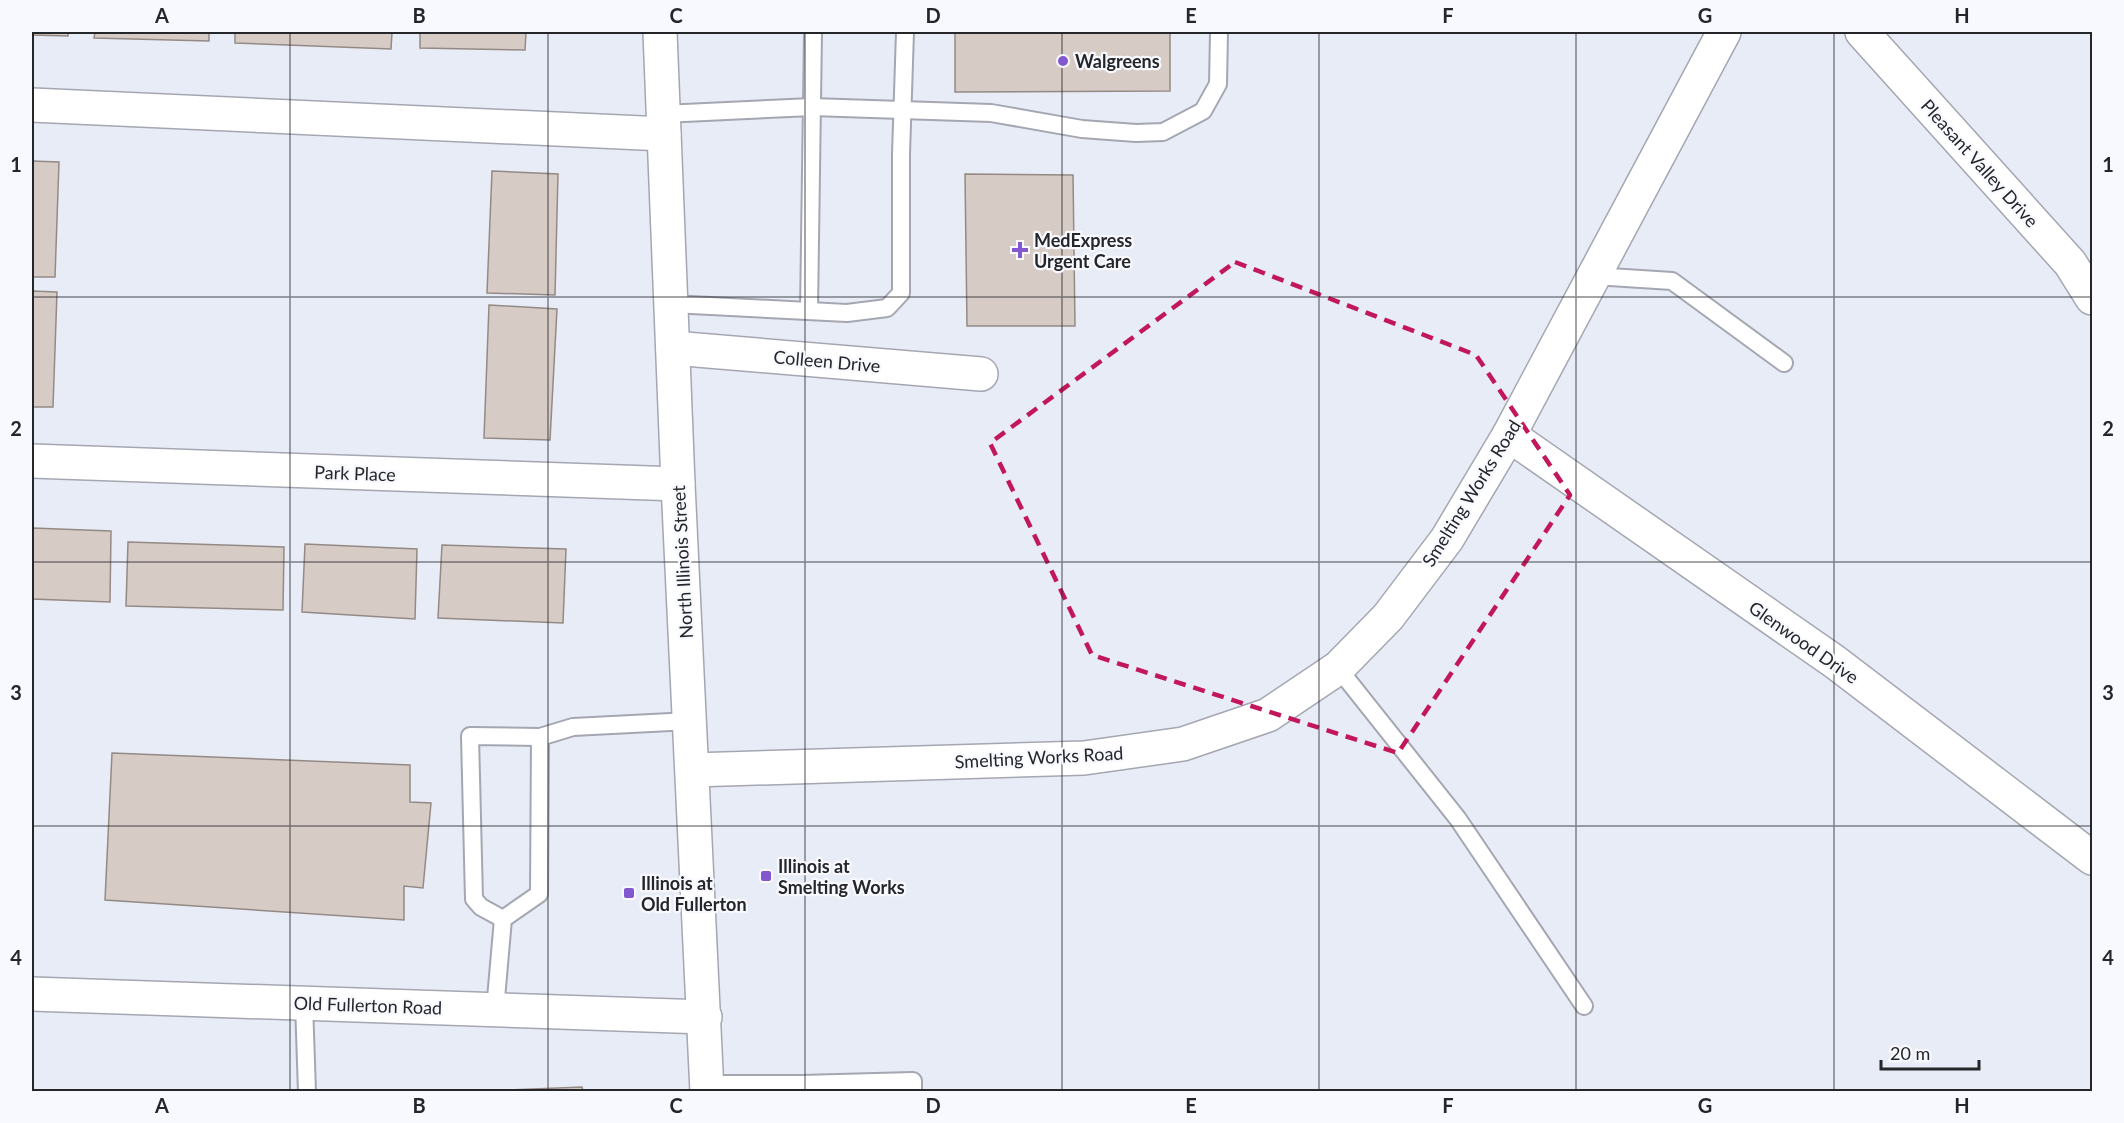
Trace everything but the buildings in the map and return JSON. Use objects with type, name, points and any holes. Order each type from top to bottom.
[{"type":"street","name":"North Illinois Street","points":[[660,32],[678,484],[707,1088]]},
{"type":"street","name":"Smelting Works Road","points":[[693,770],[1084,758],[1183,744],[1268,715],[1338,668],[1388,617],[1447,539],[1509,435],[1724,32]]},
{"type":"street","name":"Pleasant Valley Drive","points":[[1862,32],[2070,263],[2092,298]]},
{"type":"street","points":[[32,105],[664,124]]},
{"type":"street","name":"Colleen Drive","points":[[673,348],[981,374]]},
{"type":"street","name":"Glenwood Drive","points":[[1509,435],[1835,662],[2092,858]]},
{"type":"street","name":"Park Place","points":[[32,461],[678,484]]},
{"type":"street","name":"Old Fullerton Road","points":[[32,994],[705,1017]]},
{"type":"lane","points":[[809,311],[813,32]]},
{"type":"lane","points":[[672,304],[847,313],[887,308],[901,293],[902,110],[905,32]]},
{"type":"lane","points":[[664,124],[812,107],[991,113],[1082,129],[1136,133],[1163,132],[1203,111],[1218,84],[1219,32]]},
{"type":"lane","points":[[1594,276],[1672,281],[1784,363]]},
{"type":"lane","points":[[1338,668],[1458,819],[1584,1006]]},
{"type":"lane","points":[[503,919],[481,907],[474,899],[470,736],[540,737],[573,726],[690,721]]},
{"type":"lane","points":[[503,919],[539,894],[540,737]]},
{"type":"lane","points":[[495,1010],[503,919]]},
{"type":"lane","points":[[304,1003],[307,1092]]},
{"type":"lane","points":[[707,1088],[856,1087],[913,1081],[913,1092]]},
{"type":"highlighted area","points":[[1235,262],[1476,355],[1570,495],[1398,753],[1092,655],[990,443]]},
{"type":"place","name":"Walgreens","points":[[1063,61]]},
{"type":"place","name":"MedExpress Urgent Care","points":[[1020,250]]},
{"type":"place","name":"Illinois at Smelting Works","points":[[766,876]]},
{"type":"place","name":"Illinois at Old Fullerton","points":[[629,893]]}]
